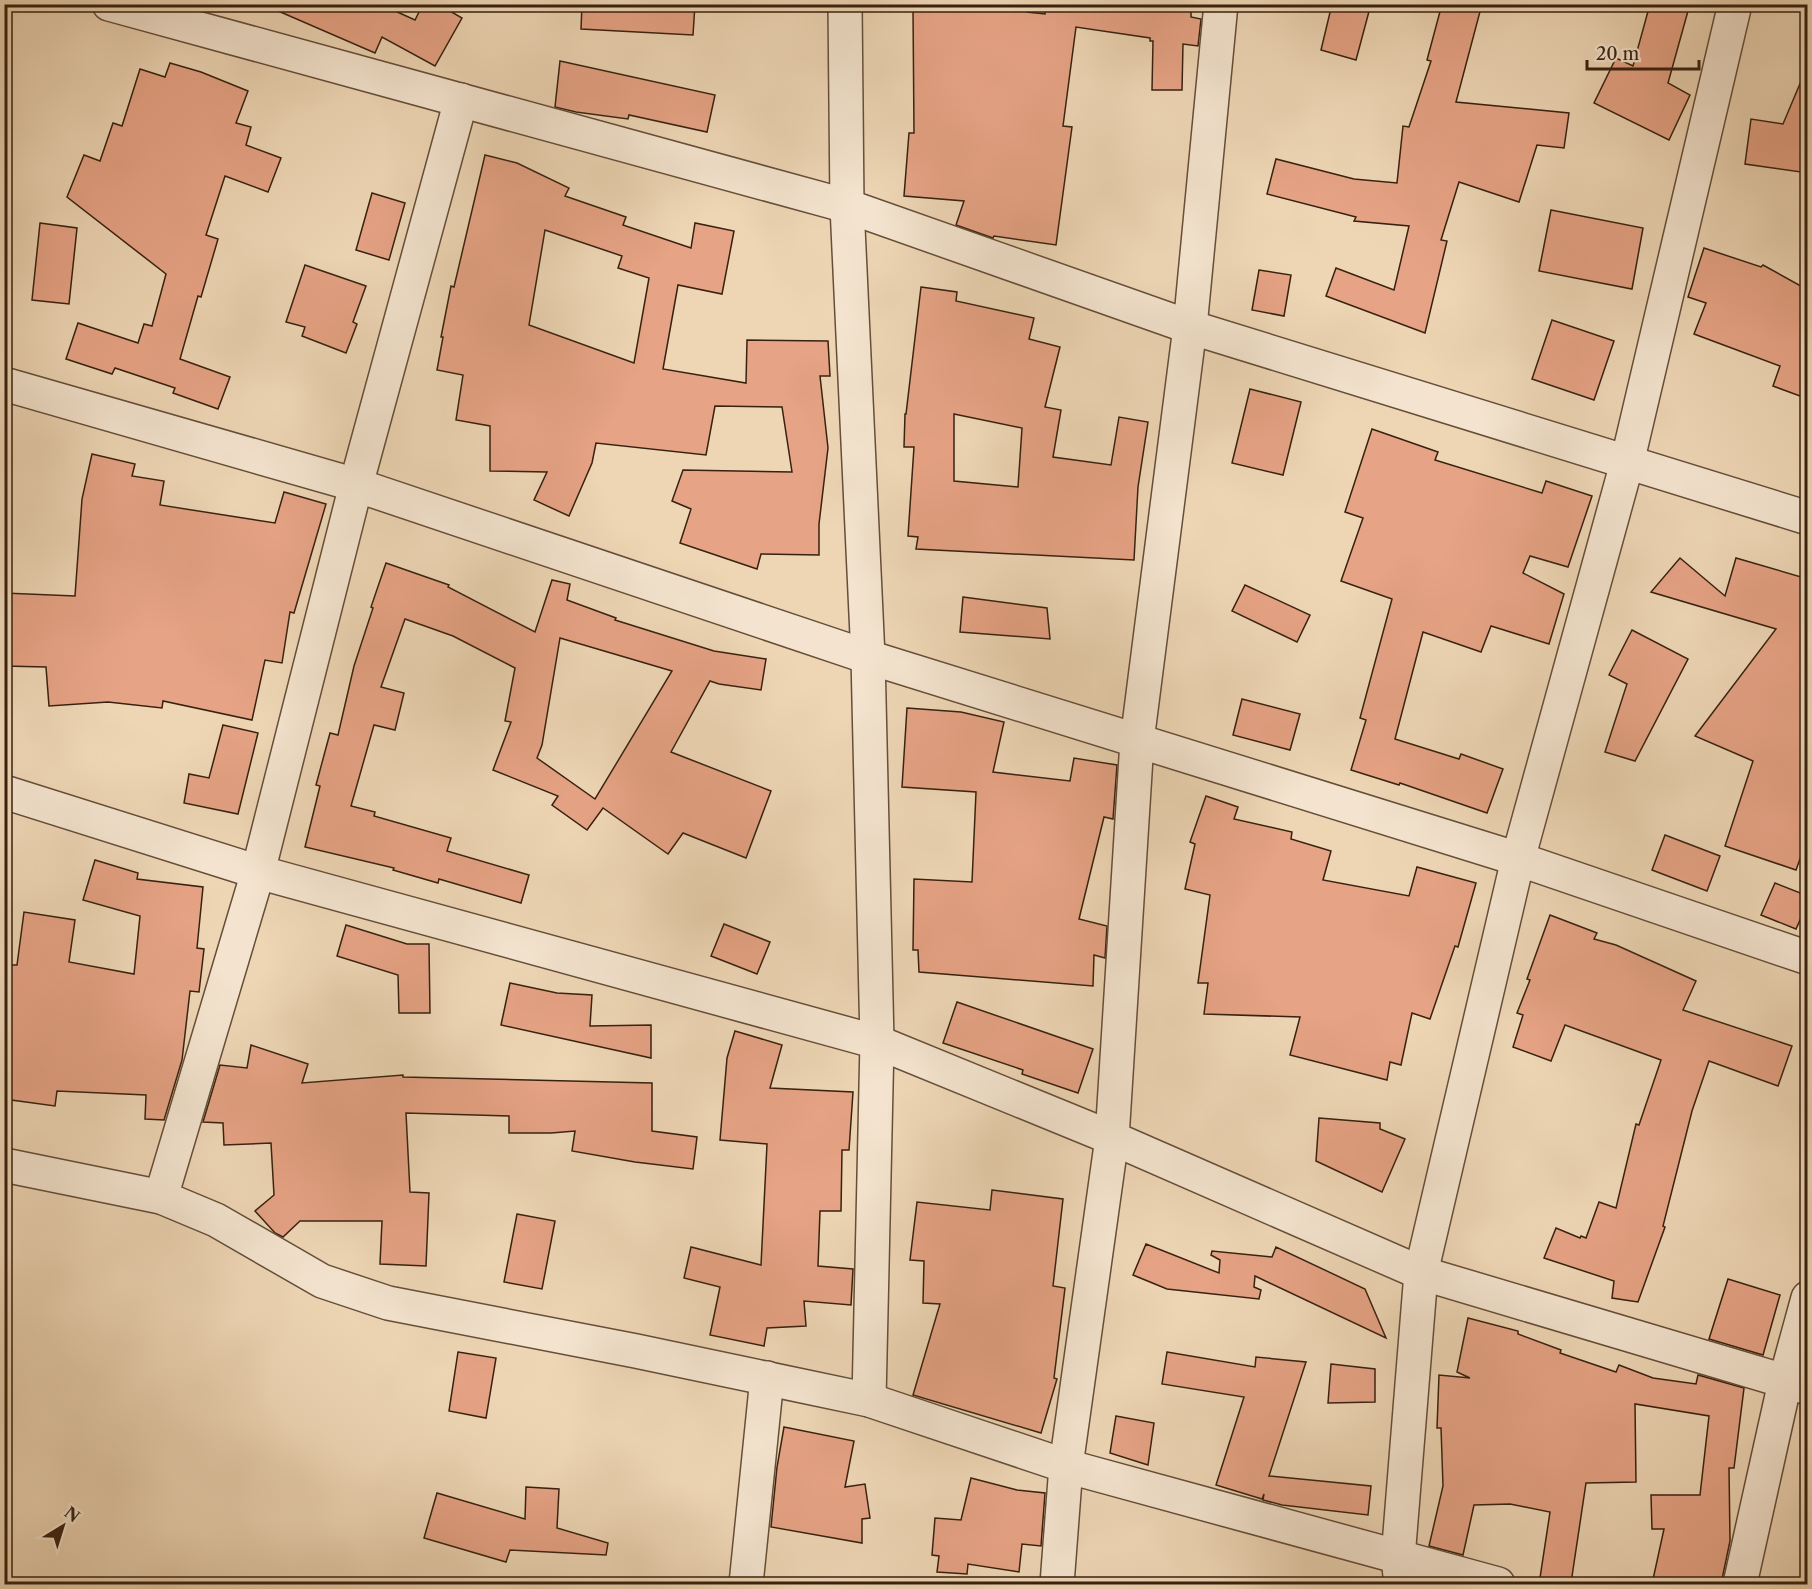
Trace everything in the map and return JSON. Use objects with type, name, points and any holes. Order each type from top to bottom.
[{"type":"street","points":[[109,4],[847,206],[1190,327],[1808,518]]},
{"type":"street","points":[[845,4],[847,206],[868,657],[877,1042],[869,1400]]},
{"type":"street","points":[[1057,1584],[1066,1466],[1112,1138],[1137,741],[1190,327],[1221,4]]},
{"type":"street","points":[[1399,1571],[1421,1274],[1518,859],[1627,463],[1735,4]]},
{"type":"street","points":[[161,1197],[258,872],[356,485],[460,100]]},
{"type":"street","points":[[4,384],[356,485],[868,657],[1518,859],[1808,958]]},
{"type":"street","points":[[4,792],[258,872],[877,1042],[1112,1138],[1421,1274],[1796,1385]]},
{"type":"street","points":[[4,1165],[161,1197],[216,1220],[322,1281],[388,1303],[625,1348],[869,1400],[1066,1466],[1399,1571],[1498,1584]]},
{"type":"street","points":[[1740,1584],[1796,1385],[1808,1298]]},
{"type":"street","points":[[746,1584],[767,1378]]},
{"type":"building","points":[[262,4],[395,4],[393,10],[415,20],[423,4],[438,4],[462,18],[435,66],[382,37],[375,53]]},
{"type":"building","points":[[582,4],[695,4],[693,35],[581,29]]},
{"type":"building","points":[[995,4],[1027,4],[1027,12],[1045,14],[1046,4],[1121,4],[1151,10],[1151,4],[1191,4],[1191,17],[1201,19],[1198,46],[1183,44],[1182,90],[1152,90],[1153,41],[1150,41],[1150,38],[1076,27],[1063,126],[1072,127],[1056,245],[994,236],[993,238],[956,225],[964,201],[904,196],[909,133],[914,133],[913,10],[995,11]]},
{"type":"building","points":[[1332,4],[1371,4],[1356,60],[1321,50]]},
{"type":"building","points":[[1442,4],[1482,4],[1456,102],[1569,113],[1564,148],[1537,145],[1519,202],[1459,182],[1441,240],[1447,241],[1425,333],[1326,296],[1336,268],[1394,290],[1409,226],[1354,221],[1356,217],[1267,194],[1276,159],[1354,179],[1397,183],[1403,126],[1409,127],[1431,61],[1427,60]]},
{"type":"building","points":[[1650,4],[1664,4],[1688,11],[1668,83],[1690,95],[1669,140],[1594,103],[1616,58],[1633,66]]},
{"type":"building","points":[[560,61],[715,95],[707,132],[629,115],[628,119],[555,107]]},
{"type":"building","points":[[170,63],[201,72],[248,91],[236,123],[251,127],[246,145],[281,158],[268,192],[225,176],[206,235],[218,239],[201,297],[198,296],[180,359],[230,377],[218,409],[173,393],[175,388],[115,368],[112,374],[66,359],[78,323],[138,343],[144,324],[152,326],[166,274],[67,197],[84,155],[100,161],[113,123],[122,126],[140,69],[165,77]]},
{"type":"building","points":[[1807,67],[1808,173],[1745,164],[1751,119],[1783,124]]},
{"type":"building","points":[[485,155],[517,163],[569,188],[565,196],[626,217],[623,225],[691,248],[695,223],[734,231],[722,294],[678,285],[663,369],[746,383],[747,340],[828,341],[830,376],[820,376],[828,448],[819,524],[819,555],[761,554],[757,569],[680,543],[691,509],[672,501],[683,470],[792,472],[782,407],[715,406],[706,455],[596,443],[592,463],[569,516],[534,500],[547,472],[490,471],[490,426],[456,420],[463,375],[437,370],[451,286],[454,287]],"holes":[[[545,230],[622,256],[618,268],[649,278],[634,363],[529,325]]]},
{"type":"building","points":[[372,193],[405,203],[389,260],[356,250]]},
{"type":"building","points":[[1551,210],[1643,228],[1632,289],[1539,271]]},
{"type":"building","points":[[40,223],[77,228],[69,304],[32,300]]},
{"type":"building","points":[[1704,248],[1761,267],[1763,265],[1808,290],[1808,399],[1773,386],[1780,366],[1694,334],[1706,303],[1688,297]]},
{"type":"building","points":[[305,265],[366,286],[353,322],[357,324],[346,353],[302,336],[305,327],[286,322]]},
{"type":"building","points":[[1259,270],[1291,275],[1284,316],[1252,310]]},
{"type":"building","points":[[921,287],[957,292],[956,301],[1034,318],[1029,339],[1060,347],[1045,407],[1061,410],[1053,457],[1111,465],[1119,417],[1148,422],[1138,487],[1134,560],[916,549],[918,537],[908,536],[914,447],[904,447]],"holes":[[[954,414],[1022,428],[1018,487],[954,481]]]},
{"type":"building","points":[[1552,320],[1614,341],[1594,400],[1532,379]]},
{"type":"building","points":[[1250,389],[1301,402],[1283,475],[1232,463]]},
{"type":"building","points":[[1372,429],[1438,452],[1435,460],[1542,493],[1546,481],[1592,496],[1568,567],[1530,556],[1523,573],[1564,594],[1549,644],[1491,626],[1481,652],[1423,632],[1395,739],[1459,759],[1461,754],[1503,769],[1487,813],[1400,783],[1399,785],[1351,770],[1366,720],[1360,718],[1392,599],[1341,581],[1363,518],[1345,512]]},
{"type":"building","points":[[92,454],[135,464],[132,476],[164,481],[160,505],[275,523],[284,492],[326,504],[294,613],[290,612],[282,663],[265,660],[252,720],[163,701],[162,708],[108,702],[49,706],[46,667],[4,666],[4,593],[75,596],[82,499]]},
{"type":"building","points":[[1680,558],[1725,596],[1736,558],[1808,579],[1808,837],[1796,870],[1725,846],[1753,761],[1695,736],[1776,629],[1651,592]]},
{"type":"building","points":[[386,563],[449,585],[448,587],[535,632],[552,580],[570,584],[567,600],[616,618],[615,620],[714,651],[766,659],[761,690],[710,681],[671,752],[771,791],[746,858],[683,833],[668,854],[603,808],[587,830],[552,805],[558,796],[493,770],[511,722],[505,721],[515,668],[453,636],[405,619],[381,687],[404,693],[395,730],[374,725],[351,806],[375,812],[374,816],[451,838],[447,851],[529,875],[521,903],[439,879],[438,883],[393,870],[394,868],[305,847],[320,786],[316,785],[330,733],[338,735],[354,666],[373,608],[371,607]],"holes":[[[560,638],[672,671],[595,799],[537,758],[542,745]]]},
{"type":"building","points":[[1245,585],[1310,615],[1297,642],[1232,611]]},
{"type":"building","points":[[963,597],[1047,608],[1050,639],[960,632]]},
{"type":"building","points":[[1632,630],[1688,659],[1635,761],[1605,752],[1627,684],[1609,675]]},
{"type":"building","points":[[1242,699],[1300,714],[1290,750],[1233,735]]},
{"type":"building","points":[[907,708],[961,712],[1004,722],[993,772],[1070,781],[1074,758],[1117,765],[1113,819],[1104,817],[1079,919],[1107,926],[1105,958],[1094,955],[1093,986],[919,972],[918,950],[913,950],[914,879],[972,882],[976,792],[902,787]]},
{"type":"building","points":[[223,725],[258,733],[238,814],[184,803],[189,774],[209,778]]},
{"type":"building","points":[[1206,796],[1238,807],[1234,819],[1292,832],[1291,839],[1331,851],[1323,880],[1409,896],[1417,867],[1476,883],[1458,947],[1455,946],[1430,1019],[1412,1013],[1401,1065],[1390,1062],[1387,1080],[1290,1055],[1300,1017],[1204,1014],[1208,983],[1198,983],[1210,895],[1185,889],[1195,844],[1190,842]]},
{"type":"building","points":[[1665,835],[1720,856],[1707,891],[1652,870]]},
{"type":"building","points":[[95,860],[138,873],[137,879],[203,887],[197,948],[204,949],[199,992],[190,991],[182,1060],[164,1120],[145,1119],[146,1095],[57,1091],[55,1106],[4,1099],[10,1036],[5,1036],[8,965],[17,965],[24,912],[75,920],[69,962],[134,974],[140,916],[83,900]]},
{"type":"building","points":[[1775,883],[1808,896],[1808,902],[1796,929],[1761,915]]},
{"type":"building","points":[[1550,915],[1597,933],[1594,939],[1616,945],[1696,981],[1683,1010],[1792,1046],[1778,1086],[1709,1061],[1692,1111],[1663,1226],[1665,1227],[1638,1302],[1612,1298],[1614,1281],[1544,1258],[1556,1228],[1580,1238],[1581,1236],[1586,1238],[1599,1202],[1616,1208],[1636,1124],[1639,1125],[1661,1060],[1565,1025],[1551,1061],[1513,1047],[1523,1015],[1517,1013]]},
{"type":"building","points":[[724,924],[770,942],[757,974],[711,956]]},
{"type":"building","points":[[346,925],[407,944],[429,944],[430,1013],[399,1013],[398,975],[337,956]]},
{"type":"building","points":[[510,983],[557,993],[592,995],[590,1026],[651,1025],[651,1058],[501,1025]]},
{"type":"building","points":[[957,1002],[1093,1049],[1078,1093],[1022,1074],[1023,1070],[943,1043]]},
{"type":"building","points":[[735,1031],[782,1045],[770,1088],[853,1092],[849,1150],[842,1150],[841,1211],[820,1211],[818,1266],[853,1269],[851,1305],[804,1301],[806,1326],[767,1328],[764,1346],[710,1335],[720,1287],[684,1278],[691,1247],[761,1265],[767,1144],[720,1140],[727,1058]]},
{"type":"building","points":[[251,1045],[308,1064],[302,1083],[403,1075],[403,1077],[652,1083],[652,1131],[697,1137],[693,1169],[572,1151],[575,1131],[509,1133],[509,1116],[406,1113],[410,1192],[429,1193],[426,1266],[380,1264],[382,1221],[300,1221],[283,1237],[275,1233],[255,1211],[274,1195],[271,1143],[224,1145],[223,1123],[203,1122],[220,1065],[247,1068]]},
{"type":"building","points":[[1319,1118],[1380,1123],[1380,1129],[1405,1139],[1382,1192],[1316,1161]]},
{"type":"building","points":[[992,1190],[1063,1199],[1053,1286],[1065,1288],[1054,1378],[1057,1379],[1041,1433],[913,1395],[940,1304],[923,1303],[924,1261],[910,1260],[917,1202],[990,1210]]},
{"type":"building","points":[[517,1214],[555,1221],[542,1289],[504,1282]]},
{"type":"building","points":[[1146,1244],[1219,1273],[1220,1260],[1211,1255],[1212,1251],[1272,1257],[1276,1247],[1365,1289],[1386,1338],[1255,1276],[1254,1287],[1261,1290],[1259,1299],[1167,1289],[1133,1275]]},
{"type":"building","points":[[1728,1279],[1780,1295],[1763,1355],[1709,1339]]},
{"type":"building","points":[[1468,1318],[1518,1331],[1518,1334],[1561,1350],[1560,1353],[1616,1372],[1619,1365],[1653,1378],[1696,1384],[1698,1375],[1744,1388],[1734,1468],[1729,1468],[1730,1541],[1721,1584],[1652,1584],[1664,1529],[1652,1529],[1651,1495],[1700,1495],[1709,1416],[1635,1404],[1636,1482],[1586,1483],[1571,1583],[1540,1578],[1550,1512],[1510,1504],[1474,1505],[1463,1555],[1429,1546],[1443,1486],[1441,1428],[1437,1428],[1439,1375],[1470,1378],[1457,1372]]},
{"type":"building","points":[[458,1352],[496,1358],[486,1418],[449,1411]]},
{"type":"building","points":[[1167,1352],[1255,1367],[1256,1357],[1306,1362],[1269,1476],[1371,1486],[1368,1515],[1282,1505],[1263,1500],[1264,1494],[1262,1499],[1216,1485],[1244,1397],[1162,1384]]},
{"type":"building","points":[[1331,1364],[1375,1369],[1375,1402],[1328,1403]]},
{"type":"building","points":[[1116,1416],[1154,1423],[1148,1465],[1110,1453]]},
{"type":"building","points":[[784,1427],[854,1441],[845,1487],[865,1484],[870,1518],[862,1519],[862,1543],[771,1527]]},
{"type":"building","points":[[971,1478],[1017,1490],[1045,1493],[1041,1546],[1022,1544],[1019,1572],[968,1564],[967,1574],[937,1572],[939,1556],[932,1555],[935,1518],[961,1520]]},
{"type":"building","points":[[526,1487],[559,1489],[557,1528],[608,1543],[606,1555],[510,1550],[506,1562],[424,1538],[437,1493],[525,1519]]}]
